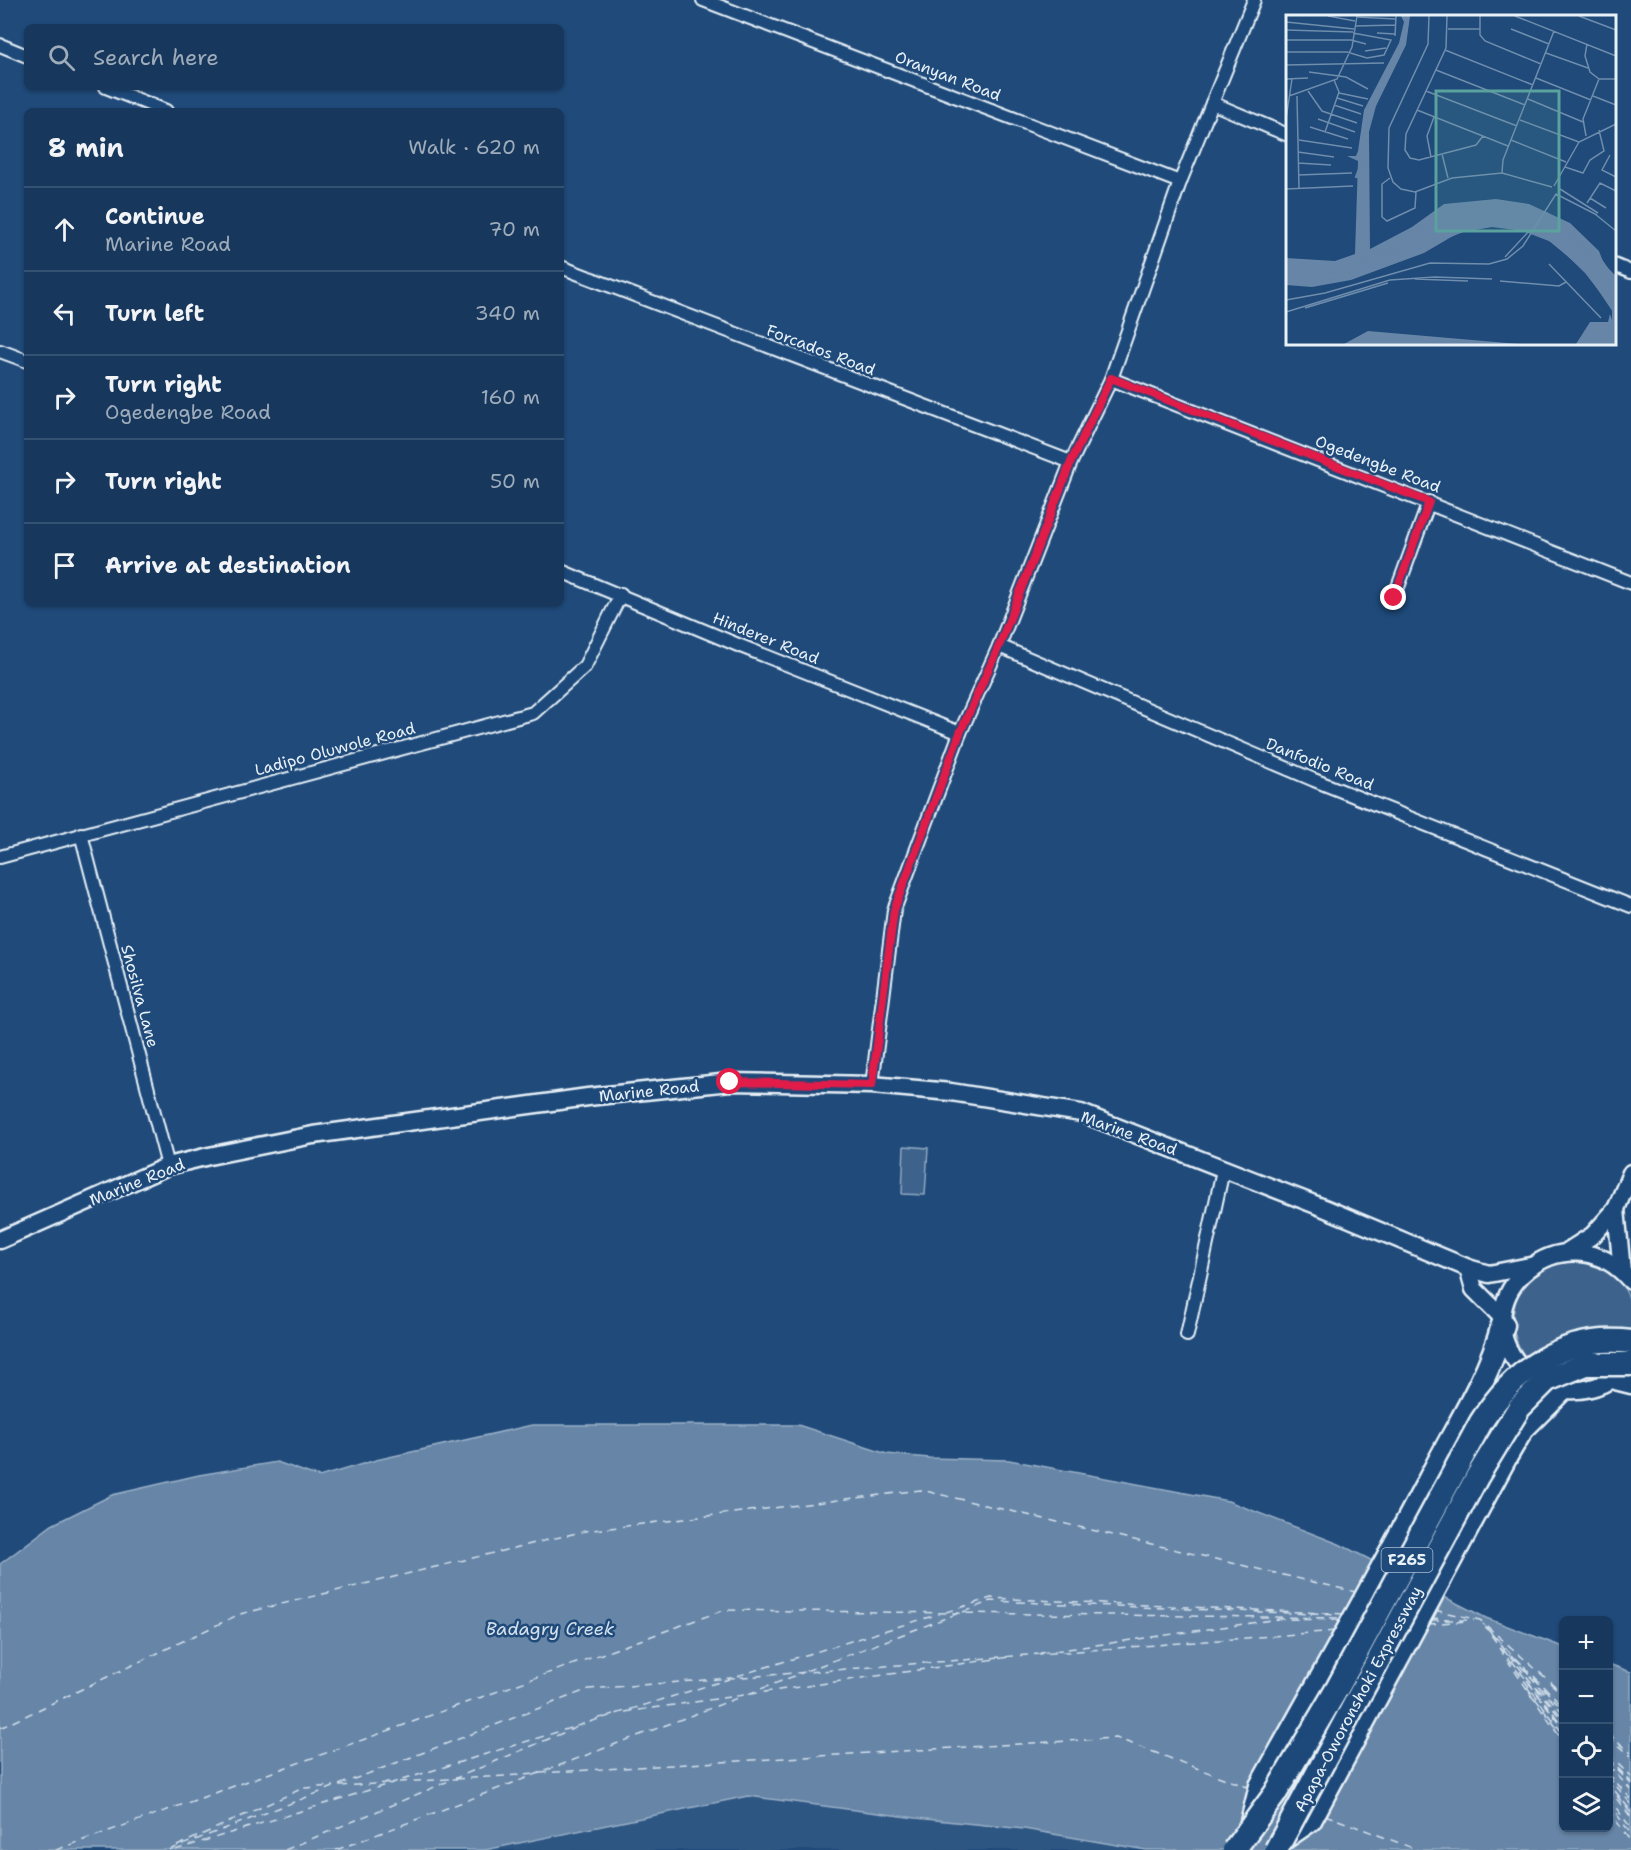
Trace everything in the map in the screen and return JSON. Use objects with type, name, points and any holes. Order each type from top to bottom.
[{"type":"highway","points":[[1250,1829],[1262,1786],[1408,1522],[1488,1368],[1503,1322]]},
{"type":"highway","name":"Apapa-Oworonshoki Expressway","points":[[1234,1850],[1275,1794],[1338,1687],[1481,1422],[1497,1397],[1514,1379],[1551,1354],[1586,1342],[1631,1342]]},
{"type":"highway","name":"Apapa-Oworonshoki Expressway","points":[[1279,1845],[1472,1488],[1519,1408],[1547,1380],[1586,1364],[1631,1362]]},
{"type":"highway","points":[[1279,1845],[1310,1820],[1522,1429],[1561,1390]]},
{"type":"street","name":"Oranyan Road","points":[[703,0],[1180,182]]},
{"type":"street","points":[[872,1085],[894,910],[960,733],[999,646],[1071,462],[1111,378],[1180,182],[1254,0]]},
{"type":"street","points":[[0,45],[24,55]]},
{"type":"street","points":[[113,90],[158,108]]},
{"type":"street","points":[[1212,103],[1286,135]]},
{"type":"street","points":[[1616,266],[1631,272]]},
{"type":"street","name":"Forcados Road","points":[[564,268],[1071,462]]},
{"type":"street","points":[[0,351],[24,360]]},
{"type":"street","name":"Ogedengbe Road","points":[[1111,378],[1631,583]]},
{"type":"street","points":[[1394,598],[1429,502]]},
{"type":"street","name":"Hinderer Road","points":[[564,572],[621,594],[738,645],[960,733]]},
{"type":"street","name":"Ladipo Oluwole Road","points":[[0,857],[533,713],[585,666],[621,594]]},
{"type":"street","name":"Danfodio Road","points":[[999,646],[1314,780],[1631,906]]},
{"type":"street","name":"Shosilva Lane","points":[[81,834],[168,1166]]},
{"type":"street","name":"Marine Road","points":[[0,1240],[168,1166],[313,1135],[588,1097],[730,1082],[872,1085],[951,1092],[1081,1113],[1324,1208],[1468,1268],[1489,1274],[1530,1266]]},
{"type":"street","points":[[1187,1335],[1223,1170]]},
{"type":"street","points":[[1568,1251],[1593,1234],[1616,1209],[1631,1173]]},
{"type":"street","points":[[1616,1209],[1627,1276]]},
{"type":"street","points":[[1627,1276],[1597,1255],[1568,1251],[1554,1254],[1530,1266],[1512,1286],[1503,1322],[1509,1351],[1525,1372],[1542,1383],[1561,1390],[1587,1390],[1611,1380],[1631,1362]]},
{"type":"street","points":[[1468,1268],[1474,1289],[1503,1322]]},
{"type":"street","points":[[1611,1380],[1631,1385]]},
{"type":"shaded area","points":[[904,1146],[928,1148],[925,1195],[902,1194]]},
{"type":"shaded area","points":[[1573,1260],[1596,1264],[1616,1277],[1629,1297],[1632,1308],[1632,1332],[1629,1343],[1616,1363],[1596,1376],[1573,1380],[1550,1376],[1530,1363],[1517,1343],[1513,1320],[1517,1297],[1530,1277],[1550,1264]]},
{"type":"shaded area","points":[[748,1796],[916,1818],[1024,1829],[1146,1850],[485,1850]]},
{"type":"water","name":"Badagry Creek","points":[[532,1425],[798,1425],[887,1454],[929,1458],[1009,1460],[1228,1501],[1339,1544],[1486,1618],[1559,1645],[1559,1832],[1613,1832],[1613,1665],[1631,1672],[1631,1850],[1146,1850],[1024,1829],[916,1818],[748,1796],[485,1850],[0,1850],[0,1564],[52,1525],[112,1495],[199,1475],[277,1462],[319,1477],[376,1460]]},
{"type":"ferry route","points":[[0,1728],[240,1614],[585,1531],[921,1490],[1356,1592]]},
{"type":"ferry route","points":[[946,1612],[991,1598],[1344,1614]]},
{"type":"ferry route","points":[[963,1612],[991,1601],[1337,1615]]},
{"type":"ferry route","points":[[56,1850],[724,1610],[1342,1618]]},
{"type":"ferry route","points":[[1434,1610],[1480,1620],[1559,1690]]},
{"type":"ferry route","points":[[806,1671],[959,1613]]},
{"type":"ferry route","points":[[737,1676],[939,1614]]},
{"type":"ferry route","points":[[1430,1618],[1449,1619]]},
{"type":"ferry route","points":[[1040,1653],[1279,1619],[1342,1620]]},
{"type":"ferry route","points":[[1431,1620],[1474,1620]]},
{"type":"ferry route","points":[[1428,1624],[1468,1621]]},
{"type":"ferry route","points":[[1483,1624],[1559,1728]]},
{"type":"ferry route","points":[[1486,1627],[1559,1705]]},
{"type":"ferry route","points":[[169,1850],[589,1689],[1336,1631]]},
{"type":"ferry route","points":[[1491,1633],[1559,1716]]},
{"type":"ferry route","points":[[1499,1648],[1559,1736]]},
{"type":"ferry route","points":[[1503,1649],[1560,1724]]},
{"type":"ferry route","points":[[1511,1655],[1559,1708]]},
{"type":"ferry route","points":[[625,1712],[1009,1657]]},
{"type":"ferry route","points":[[1516,1658],[1523,1665]]},
{"type":"ferry route","points":[[1524,1666],[1559,1702]]},
{"type":"ferry route","points":[[748,1694],[802,1673]]},
{"type":"ferry route","points":[[175,1850],[729,1679]]},
{"type":"ferry route","points":[[1527,1680],[1554,1714]]},
{"type":"ferry route","points":[[1550,1683],[1559,1691]]},
{"type":"ferry route","points":[[1527,1687],[1559,1731]]},
{"type":"ferry route","points":[[1537,1687],[1559,1713]]},
{"type":"ferry route","points":[[336,1850],[740,1697]]},
{"type":"ferry route","points":[[1553,1713],[1562,1724]]},
{"type":"ferry route","points":[[596,1719],[614,1714]]},
{"type":"ferry route","points":[[1555,1715],[1563,1724]]},
{"type":"ferry route","points":[[285,1850],[577,1727]]},
{"type":"ferry route","points":[[1613,1737],[1631,1753]]},
{"type":"ferry route","points":[[539,1773],[1116,1738],[1250,1788]]},
{"type":"ferry route","points":[[1613,1740],[1631,1756]]},
{"type":"ferry route","points":[[1613,1759],[1631,1777]]},
{"type":"ferry route","points":[[1613,1763],[1631,1782]]},
{"type":"ferry route","points":[[1613,1765],[1631,1784]]},
{"type":"ferry route","points":[[1613,1770],[1631,1790]]},
{"type":"ferry route","points":[[455,1779],[535,1774]]},
{"type":"ferry route","points":[[1610,1778],[1631,1804]]},
{"type":"ferry route","points":[[1612,1778],[1631,1799]]},
{"type":"ferry route","points":[[399,1782],[451,1779]]},
{"type":"ferry route","points":[[339,1786],[391,1783]]},
{"type":"ferry route","points":[[177,1846],[303,1788],[334,1786]]},
{"type":"ferry route","points":[[1613,1791],[1631,1813]]},
{"type":"ferry route","points":[[1615,1791],[1631,1811]]},
{"type":"ferry route","points":[[1613,1794],[1631,1817]]},
{"type":"ferry route","points":[[1613,1804],[1631,1828]]},
{"type":"ferry route","points":[[1613,1809],[1631,1834]]},
{"type":"ferry route","points":[[1325,1815],[1418,1850]]},
{"type":"ferry route","points":[[1613,1816],[1631,1842]]},
{"type":"route","points":[[730,1082],[872,1085],[894,910],[960,733],[999,646],[1071,462],[1111,378],[1429,502],[1394,598]]}]
